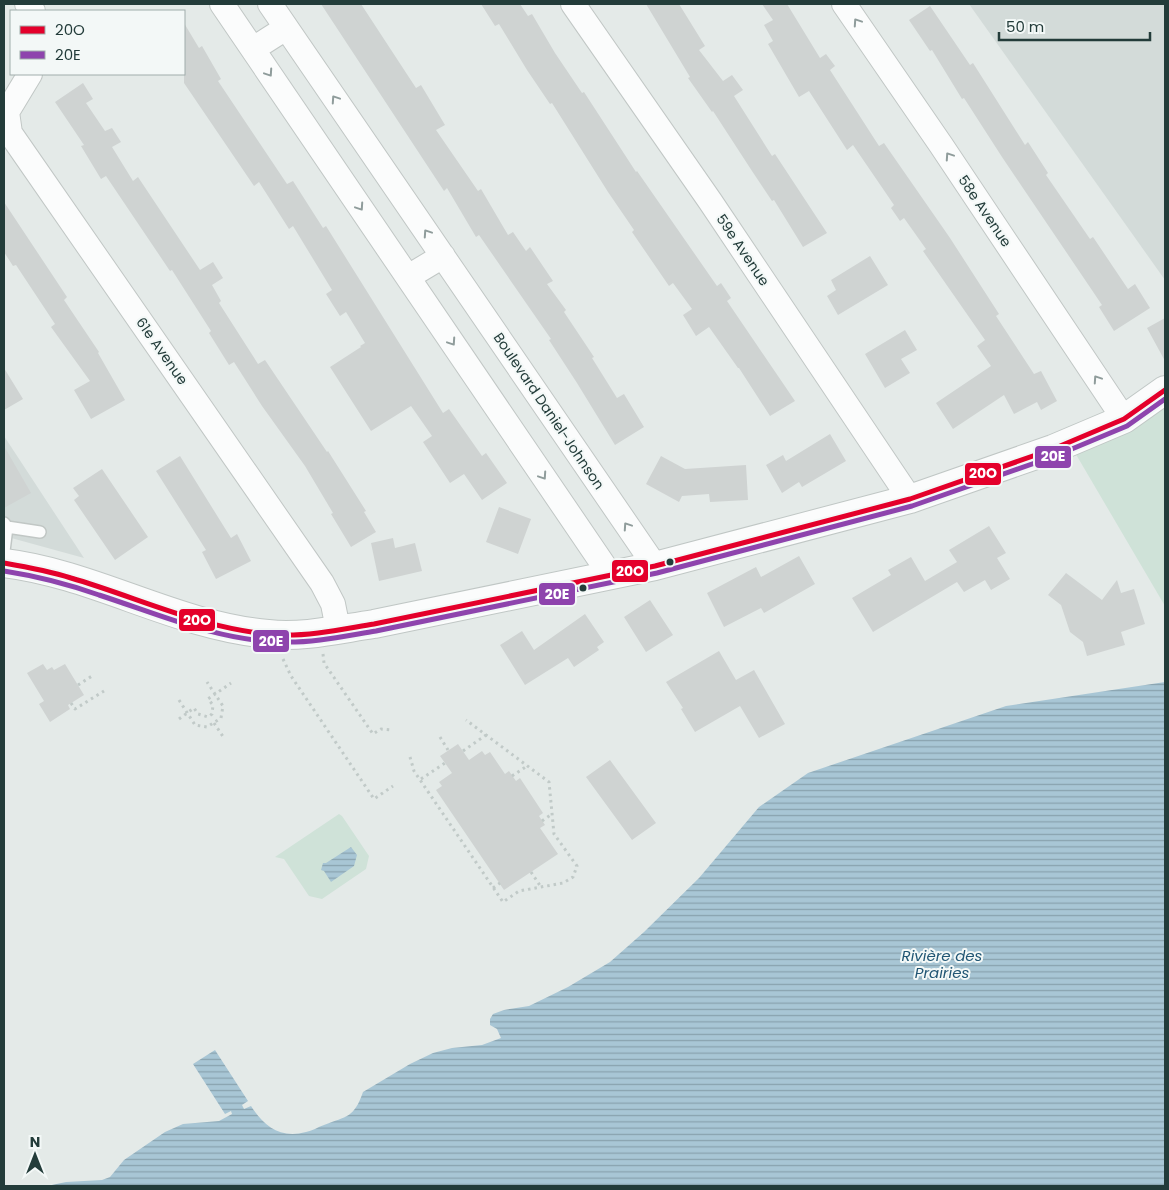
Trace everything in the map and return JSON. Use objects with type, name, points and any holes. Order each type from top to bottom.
[{"type":"street","points":[[222,4],[611,576]]},
{"type":"street","name":"Boulevard Daniel-Johnson","points":[[270,4],[655,566]]},
{"type":"street","name":"59e Avenue","points":[[573,4],[710,201],[910,499]]},
{"type":"street","name":"58e Avenue","points":[[844,4],[941,145],[1124,419]]},
{"type":"street","points":[[253,49],[286,28]]},
{"type":"street","name":"61e Avenue","points":[[29,75],[6,112],[10,133],[322,583],[333,604],[330,639]]},
{"type":"street","points":[[408,277],[443,256]]},
{"type":"street","points":[[4,562],[66,577],[174,613],[223,627],[258,633],[330,639],[374,624],[655,566],[910,499],[1053,449],[1124,419],[1165,390]]},
{"type":"lane","points":[[4,551],[5,525],[40,532]]},
{"type":"path","points":[[330,639],[324,663],[373,734],[381,729],[393,730]]},
{"type":"path","points":[[281,651],[291,676],[374,799],[393,786]]},
{"type":"path","points":[[78,685],[92,676]]},
{"type":"path","points":[[179,700],[195,725],[207,727],[214,723],[220,718],[223,706],[207,682]]},
{"type":"path","points":[[179,718],[194,708],[198,714],[208,717],[212,714],[213,705],[208,699],[232,684]]},
{"type":"path","points":[[71,703],[74,709],[104,691]]},
{"type":"path","points":[[410,757],[414,772],[503,902],[519,891],[563,883],[573,877],[576,866],[554,834],[549,782],[466,720]]},
{"type":"path","points":[[214,723],[224,738]]},
{"type":"path","points":[[462,751],[486,735]]},
{"type":"path","points":[[440,737],[448,750]]},
{"type":"path","points":[[420,780],[445,763]]},
{"type":"path","points":[[512,776],[527,766]]},
{"type":"path","points":[[542,821],[552,814]]},
{"type":"path","points":[[531,872],[540,887]]},
{"type":"path","points":[[493,888],[500,884]]},
{"type":"shaded area","points":[[969,4],[1165,4],[1165,280]]},
{"type":"shaded area","points":[[4,436],[84,558],[4,536]]},
{"type":"green space","points":[[1165,390],[1165,606],[1074,451]]},
{"type":"green space","points":[[339,814],[369,856],[366,869],[322,899],[309,896],[284,859],[275,857]]},
{"type":"water","name":"Rivière des Prairies","points":[[1165,682],[1165,1186],[47,1186],[66,1182],[102,1180],[110,1177],[124,1160],[165,1132],[183,1124],[219,1121],[232,1114],[231,1111],[225,1114],[193,1064],[215,1050],[248,1101],[242,1105],[244,1109],[251,1106],[267,1125],[281,1132],[297,1134],[310,1131],[349,1115],[360,1101],[363,1092],[410,1064],[433,1053],[452,1048],[482,1045],[501,1038],[497,1029],[490,1025],[490,1019],[493,1014],[504,1010],[529,1006],[568,987],[610,962],[644,932],[699,878],[759,807],[808,773],[1006,706]]},
{"type":"water","points":[[351,847],[357,855],[354,866],[331,882],[324,871],[321,870],[323,863]]},
{"type":"building","points":[[321,4],[361,4],[416,88],[421,85],[445,125],[436,130],[478,191],[481,189],[508,235],[513,232],[526,251],[530,247],[553,281],[547,284],[566,310],[564,312],[594,357],[592,358],[617,398],[624,394],[644,427],[615,445],[549,340],[551,339],[479,235],[476,237],[447,188],[444,191]]},
{"type":"building","points":[[481,4],[520,4],[528,16],[532,14],[555,53],[582,93],[584,92],[636,172],[717,286],[721,283],[731,298],[727,301],[795,401],[770,416],[739,368],[709,327],[696,336],[683,315],[692,309],[673,283],[669,286],[632,232],[634,230],[552,103],[550,104],[527,70],[499,24],[495,26]]},
{"type":"building","points":[[646,4],[679,4],[705,46],[699,50],[723,81],[732,75],[743,90],[734,96],[772,156],[775,154],[827,233],[803,247],[774,200],[772,201],[713,111],[688,78],[690,77]]},
{"type":"building","points":[[762,4],[787,4],[820,58],[826,54],[835,66],[830,70],[879,146],[884,143],[950,238],[999,314],[996,316],[1034,374],[1041,371],[1057,401],[1041,410],[1037,402],[1014,414],[1004,395],[953,429],[936,403],[991,366],[977,346],[985,340],[923,251],[926,249],[904,218],[900,221],[891,208],[894,205],[853,145],[847,150],[809,91],[799,97],[768,44],[773,41],[764,25],[773,20]]},
{"type":"building","points":[[930,6],[970,65],[973,63],[1025,145],[1028,142],[1048,173],[1046,175],[1090,239],[1093,237],[1128,289],[1135,284],[1150,308],[1114,331],[1099,307],[1102,305],[964,98],[962,99],[932,50],[930,51],[909,20]]},
{"type":"building","points":[[185,25],[199,48],[202,46],[221,79],[218,81],[287,184],[293,181],[323,228],[326,226],[443,413],[449,409],[482,456],[486,453],[507,483],[482,500],[464,474],[450,483],[423,442],[432,436],[411,406],[371,431],[330,367],[365,343],[346,312],[340,316],[326,294],[332,290],[293,226],[289,229],[259,182],[254,186],[184,83]]},
{"type":"building","points":[[83,83],[93,99],[86,103],[105,131],[112,128],[121,142],[112,147],[133,181],[138,177],[200,270],[213,262],[223,278],[212,285],[221,301],[219,303],[258,364],[265,360],[328,451],[366,511],[364,512],[376,532],[351,547],[305,466],[262,406],[234,362],[229,365],[209,333],[211,331],[172,270],[170,271],[106,176],[101,179],[81,146],[84,145],[55,102]]},
{"type":"building","points":[[4,202],[67,297],[64,300],[99,352],[125,400],[91,419],[74,390],[90,381],[51,327],[55,324],[16,265],[13,266],[4,252]]},
{"type":"building","points":[[870,256],[888,285],[838,315],[827,296],[836,290],[831,280]]},
{"type":"building","points":[[1165,318],[1165,361],[1147,328]]},
{"type":"building","points":[[905,330],[917,350],[901,359],[910,373],[885,388],[865,354]]},
{"type":"building","points":[[4,368],[23,399],[4,410]]},
{"type":"building","points":[[830,434],[846,461],[802,487],[799,482],[782,493],[766,465],[783,455],[786,461]]},
{"type":"building","points":[[4,446],[31,493],[4,508]]},
{"type":"building","points":[[180,456],[231,538],[237,534],[251,561],[216,579],[202,552],[206,550],[156,471]]},
{"type":"building","points":[[661,456],[685,469],[746,465],[748,500],[710,502],[709,494],[682,496],[679,502],[646,484]]},
{"type":"building","points":[[102,469],[148,537],[115,560],[74,500],[79,496],[73,488]]},
{"type":"building","points":[[499,507],[531,519],[518,554],[486,542]]},
{"type":"building","points":[[989,526],[1006,553],[997,558],[1010,579],[991,590],[985,580],[964,592],[957,582],[873,632],[852,598],[891,575],[888,570],[911,557],[925,581],[957,562],[949,550]]},
{"type":"building","points":[[393,538],[395,548],[415,543],[422,571],[379,581],[371,543]]},
{"type":"building","points":[[799,556],[815,584],[764,613],[761,608],[724,627],[707,593],[756,567],[761,577]]},
{"type":"building","points":[[1066,573],[1102,600],[1117,580],[1121,593],[1134,589],[1145,624],[1121,632],[1125,645],[1087,656],[1083,642],[1070,632],[1061,605],[1048,595]]},
{"type":"building","points":[[650,600],[673,635],[646,652],[624,617]]},
{"type":"building","points":[[585,614],[604,642],[597,647],[599,650],[574,667],[568,658],[525,685],[500,645],[522,631],[534,650]]},
{"type":"building","points":[[719,651],[736,680],[754,670],[785,724],[759,738],[740,706],[695,732],[681,709],[683,708],[666,682]]},
{"type":"building","points":[[43,664],[47,670],[52,667],[54,670],[65,664],[84,695],[68,705],[70,709],[50,722],[39,704],[44,701],[27,673]]},
{"type":"building","points":[[458,744],[469,760],[482,751],[485,755],[490,752],[505,774],[509,771],[516,781],[520,778],[543,813],[539,816],[545,825],[540,828],[558,854],[504,890],[436,790],[442,786],[439,782],[452,773],[440,756]]},
{"type":"building","points":[[610,760],[656,823],[632,840],[586,777]]},
{"type":"transit line","name":"20O","points":[[4,563],[63,576],[226,627],[280,635],[327,632],[655,566],[910,499],[1053,449],[1124,419],[1165,390]]},
{"type":"transit line","name":"20E","points":[[4,571],[64,584],[189,625],[235,637],[282,642],[329,639],[657,573],[912,506],[1055,456],[1127,426],[1165,399]]}]
